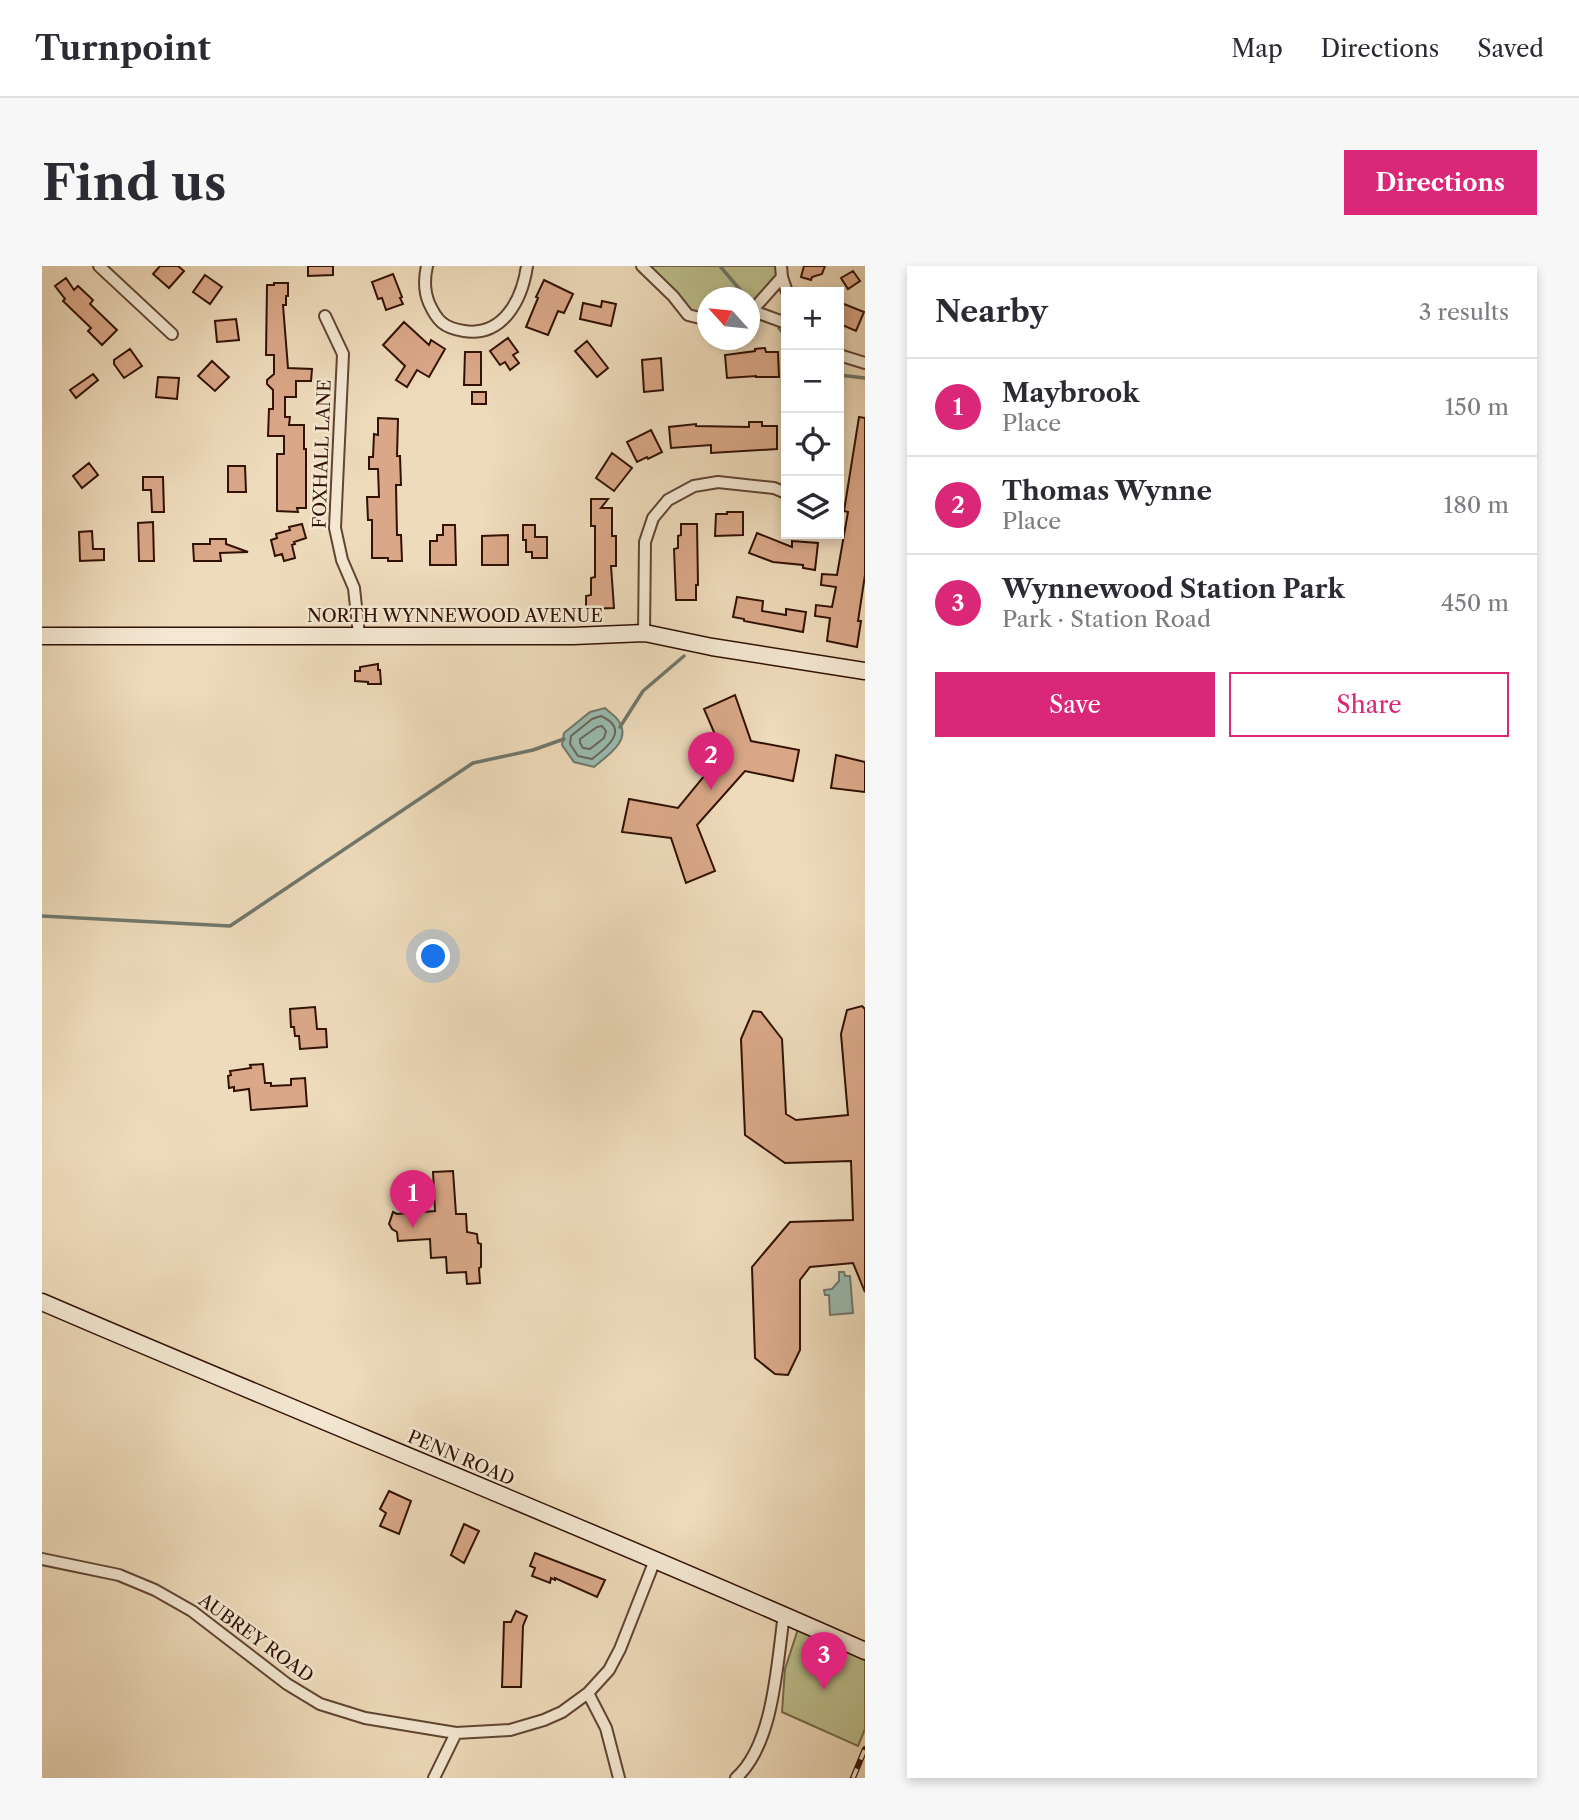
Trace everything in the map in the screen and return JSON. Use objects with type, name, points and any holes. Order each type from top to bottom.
[{"type":"street","points":[[99,266],[172,334]]},
{"type":"street","points":[[427,266],[425,292],[436,318],[453,330],[477,333],[495,327],[510,312],[520,295],[527,266]]},
{"type":"street","points":[[642,266],[688,315],[697,317]]},
{"type":"street","points":[[760,300],[781,272]]},
{"type":"street","points":[[760,315],[781,321]]},
{"type":"street","name":"FOXHALL LANE","points":[[325,316],[343,354],[335,528],[342,560],[354,588],[359,635]]},
{"type":"street","points":[[844,357],[865,363]]},
{"type":"street","points":[[644,633],[645,542],[653,518],[668,500],[694,486],[718,482],[781,491]]},
{"type":"street","name":"NORTH WYNNEWOOD AVENUE","points":[[42,636],[573,636],[644,633],[712,647],[865,671]]},
{"type":"street","name":"PENN ROAD","points":[[42,1301],[784,1614],[865,1651]]},
{"type":"street","name":"AUBREY ROAD","points":[[42,1559],[118,1575],[155,1590],[192,1611],[287,1684],[320,1704],[365,1718],[456,1733],[510,1730],[544,1720],[562,1712],[588,1693],[609,1670],[621,1649],[655,1560]]},
{"type":"street","points":[[736,1778],[751,1762],[761,1742],[770,1707],[784,1614]]},
{"type":"street","points":[[588,1693],[606,1728],[619,1778]]},
{"type":"street","points":[[434,1778],[456,1733]]},
{"type":"green space","points":[[642,266],[781,266],[782,277],[760,302],[760,287],[697,287],[697,317],[688,315]]},
{"type":"green space","points":[[798,1629],[865,1659],[865,1729],[858,1746],[782,1712],[785,1669]]},
{"type":"water","points":[[605,708],[617,718],[622,727],[620,741],[611,753],[594,767],[574,762],[562,745],[564,733],[590,712]]},
{"type":"water","points":[[839,1272],[850,1276],[853,1313],[830,1315],[829,1295],[825,1295],[824,1290],[832,1289],[839,1281]]},
{"type":"building","points":[[160,266],[178,266],[184,271],[169,288],[153,274]]},
{"type":"building","points":[[308,266],[333,266],[333,275],[308,276]]},
{"type":"building","points":[[804,266],[825,266],[822,274],[812,277],[811,280],[801,277]]},
{"type":"building","points":[[853,271],[860,281],[848,289],[841,278]]},
{"type":"building","points":[[393,274],[403,304],[386,310],[382,298],[378,299],[372,282]]},
{"type":"building","points":[[205,275],[222,287],[210,304],[193,292]]},
{"type":"building","points":[[66,278],[74,290],[78,286],[93,300],[90,304],[117,330],[102,345],[88,331],[91,328],[63,301],[65,299],[55,286]]},
{"type":"building","points":[[544,280],[573,294],[564,313],[558,311],[548,335],[526,327]]},
{"type":"building","points":[[288,283],[286,305],[283,305],[288,368],[312,369],[311,381],[296,381],[296,397],[285,397],[285,417],[290,417],[289,425],[304,425],[306,508],[297,508],[298,512],[277,511],[277,454],[284,454],[284,436],[268,436],[273,390],[267,380],[274,374],[274,355],[266,355],[267,285]]},
{"type":"building","points":[[602,301],[616,304],[611,326],[580,319],[583,303],[601,307]]},
{"type":"building","points":[[844,304],[864,312],[856,331],[844,326]]},
{"type":"building","points":[[236,319],[239,340],[217,342],[215,321]]},
{"type":"building","points":[[404,322],[429,345],[431,340],[445,349],[429,377],[417,370],[407,387],[396,380],[405,366],[383,345]]},
{"type":"building","points":[[508,338],[518,352],[513,355],[519,363],[510,370],[505,362],[500,365],[490,351]]},
{"type":"building","points":[[587,341],[608,368],[597,377],[575,351]]},
{"type":"building","points":[[765,348],[766,352],[778,352],[779,377],[727,378],[725,355]]},
{"type":"building","points":[[130,349],[142,366],[124,378],[114,360]]},
{"type":"building","points":[[465,352],[481,352],[481,385],[464,385]]},
{"type":"building","points":[[661,358],[663,390],[644,392],[642,360]]},
{"type":"building","points":[[212,361],[229,377],[215,391],[198,376]]},
{"type":"building","points":[[93,374],[98,380],[76,398],[70,390]]},
{"type":"building","points":[[158,377],[179,378],[177,399],[156,397]]},
{"type":"building","points":[[472,392],[486,392],[486,404],[472,404]]},
{"type":"building","points":[[859,417],[865,418],[865,575],[857,647],[827,641],[830,618],[815,616],[816,605],[832,607],[836,587],[821,585],[822,574],[837,575],[848,512],[844,511]]},
{"type":"building","points":[[378,418],[398,419],[397,456],[400,456],[401,485],[396,485],[397,535],[401,535],[402,561],[372,558],[372,520],[368,520],[367,497],[379,497],[378,469],[369,469],[369,457],[373,457],[374,434],[378,435]]},
{"type":"building","points":[[749,422],[762,422],[762,426],[777,426],[777,449],[711,453],[711,445],[671,448],[669,427],[696,424],[749,427]]},
{"type":"building","points":[[651,430],[662,452],[637,462],[627,442]]},
{"type":"building","points":[[612,453],[632,468],[614,491],[596,478]]},
{"type":"building","points":[[89,463],[98,475],[82,488],[73,476]]},
{"type":"building","points":[[228,466],[245,466],[246,492],[228,492]]},
{"type":"building","points":[[143,477],[163,477],[164,512],[152,512],[151,490],[143,490]]},
{"type":"building","points":[[591,499],[608,499],[601,508],[612,508],[612,536],[616,536],[616,566],[611,566],[614,608],[586,609],[586,596],[591,595],[591,578],[595,577],[595,526],[591,526]]},
{"type":"building","points":[[743,512],[743,535],[715,536],[716,514]]},
{"type":"building","points":[[153,522],[154,561],[139,561],[138,523]]},
{"type":"building","points":[[302,524],[306,538],[292,545],[295,558],[284,561],[282,554],[275,556],[271,540],[277,538],[276,534]]},
{"type":"building","points":[[681,524],[697,524],[696,600],[676,600],[674,549],[678,548]]},
{"type":"building","points":[[443,525],[455,525],[456,565],[430,565],[430,541],[437,541],[437,535],[443,535]]},
{"type":"building","points":[[523,525],[535,525],[535,537],[547,537],[547,558],[532,558],[532,552],[526,552]]},
{"type":"building","points":[[92,531],[93,549],[104,549],[104,560],[80,561],[79,532]]},
{"type":"building","points":[[757,533],[792,547],[792,541],[818,543],[815,570],[803,568],[803,565],[773,562],[749,553]]},
{"type":"building","points":[[508,535],[508,565],[482,565],[482,536]]},
{"type":"building","points":[[210,539],[226,539],[226,544],[248,552],[220,553],[221,561],[194,561],[193,544],[210,544]]},
{"type":"building","points":[[737,597],[763,601],[762,611],[786,615],[786,609],[806,612],[803,632],[733,617]]},
{"type":"building","points":[[378,664],[381,684],[355,681],[355,671],[360,671],[360,667]]},
{"type":"building","points":[[735,695],[751,741],[799,750],[793,781],[745,771],[697,825],[715,871],[686,883],[671,838],[622,832],[629,799],[678,808],[723,753],[704,709]]},
{"type":"building","points":[[836,755],[865,762],[865,792],[831,788]]},
{"type":"building","points":[[862,1006],[865,1009],[865,1292],[853,1263],[810,1267],[800,1280],[800,1350],[788,1375],[775,1374],[755,1358],[752,1267],[790,1222],[853,1220],[851,1161],[785,1163],[745,1135],[741,1039],[753,1011],[761,1012],[782,1039],[786,1114],[796,1120],[848,1115],[841,1034],[847,1010]]},
{"type":"building","points":[[315,1007],[317,1029],[326,1029],[327,1047],[300,1049],[299,1036],[295,1036],[294,1027],[291,1027],[290,1009]]},
{"type":"building","points":[[263,1064],[265,1083],[271,1083],[271,1086],[291,1085],[291,1079],[305,1078],[307,1106],[251,1110],[249,1089],[234,1091],[234,1087],[229,1088],[230,1071]]},
{"type":"building","points":[[453,1171],[456,1214],[466,1214],[467,1232],[477,1234],[478,1243],[481,1244],[480,1283],[467,1284],[466,1272],[447,1273],[446,1257],[431,1258],[430,1239],[398,1241],[397,1232],[389,1224],[393,1212],[435,1211],[433,1172]]},
{"type":"building","points":[[389,1491],[411,1501],[399,1534],[380,1526],[386,1513],[380,1509]]},
{"type":"building","points":[[464,1524],[479,1531],[464,1563],[451,1555]]},
{"type":"building","points":[[535,1553],[605,1580],[597,1597],[555,1578],[551,1578],[550,1583],[532,1576],[535,1568],[530,1566]]},
{"type":"building","points":[[516,1611],[527,1616],[523,1626],[521,1687],[502,1687],[504,1622],[511,1622]]},
{"type":"waterway","points":[[720,266],[738,287]]},
{"type":"waterway","points":[[844,376],[865,378]]},
{"type":"waterway","points":[[620,727],[643,691],[684,656]]},
{"type":"waterway","points":[[42,916],[230,926],[473,763],[533,750],[564,739]]},
{"type":"railway","points":[[853,1778],[865,1749]]},
{"type":"place","name":"Thomas Wynne","points":[[711,790]]},
{"type":"place","name":"Maybrook","points":[[413,1228]]},
{"type":"place","name":"Wynnewood Station Park","points":[[824,1690]]}]
